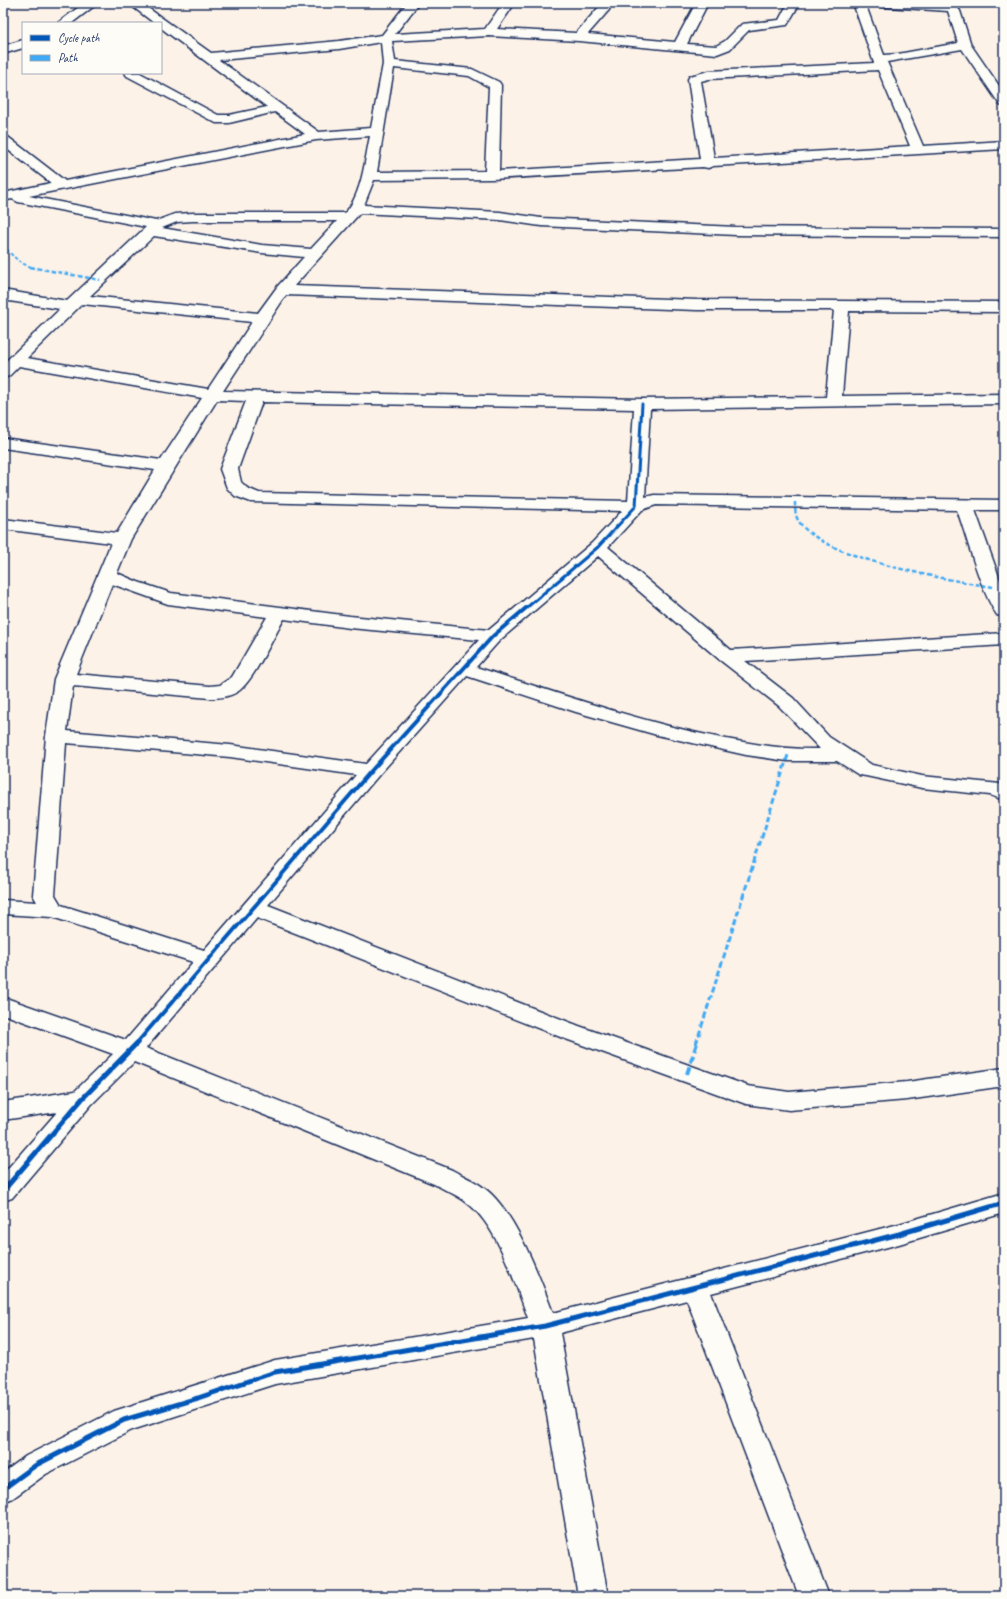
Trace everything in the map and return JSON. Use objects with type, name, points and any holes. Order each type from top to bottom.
[{"type":"street","points":[[134,3],[160,22]]},
{"type":"street","points":[[53,910],[44,895],[56,736],[64,680],[122,539],[166,466],[262,318],[282,290],[352,213],[369,176],[389,64],[386,38],[413,3]]},
{"type":"street","points":[[489,32],[509,3]]},
{"type":"street","points":[[579,37],[605,8],[605,3]]},
{"type":"street","points":[[679,47],[702,3]]},
{"type":"street","points":[[209,57],[339,45],[386,38],[489,32],[579,37],[717,50],[725,48],[746,27],[783,23],[794,3]]},
{"type":"street","points":[[859,3],[881,63],[919,151]]},
{"type":"street","points":[[871,3],[950,6],[954,11],[965,45],[1004,102]]},
{"type":"street","points":[[73,4],[90,5]]},
{"type":"street","points":[[65,22],[90,5]]},
{"type":"street","points":[[162,23],[316,136]]},
{"type":"street","points":[[3,50],[22,44]]},
{"type":"street","points":[[708,164],[694,79],[709,75],[881,63],[898,58],[965,45]]},
{"type":"street","points":[[389,64],[472,73],[495,85],[492,175]]},
{"type":"street","points":[[133,74],[216,119],[229,119],[278,108]]},
{"type":"street","points":[[5,196],[316,136],[377,131]]},
{"type":"street","points":[[3,140],[62,185]]},
{"type":"street","points":[[369,176],[492,175],[708,164],[1004,145]]},
{"type":"street","points":[[5,196],[154,228],[262,249],[314,254]]},
{"type":"street","points":[[3,374],[74,303],[154,228],[175,218],[352,213],[500,216],[541,222],[736,231],[1004,233]]},
{"type":"street","points":[[282,290],[697,305],[1004,307]]},
{"type":"street","points":[[3,295],[74,303],[262,318]]},
{"type":"street","points":[[834,400],[842,306]]},
{"type":"street","points":[[16,361],[212,395],[256,397],[642,404],[834,400],[1004,399]]},
{"type":"street","points":[[256,397],[229,469],[233,484],[241,492],[257,498],[636,506],[654,500],[1004,505]]},
{"type":"street","points":[[3,1191],[82,1099],[130,1051],[371,771],[493,636],[598,546],[636,506],[642,404]]},
{"type":"street","points":[[3,444],[166,466]]},
{"type":"street","points":[[964,504],[993,587],[1004,612]]},
{"type":"street","points":[[3,524],[122,539]]},
{"type":"street","points":[[598,546],[727,656],[786,702],[822,741],[841,755],[866,770],[922,782],[993,789],[1004,793]]},
{"type":"street","points":[[107,575],[131,586],[168,598],[278,613],[493,636]]},
{"type":"street","points":[[64,680],[223,692],[234,687],[240,679],[278,613]]},
{"type":"street","points":[[727,656],[1004,639]]},
{"type":"street","points":[[464,669],[544,695],[684,736],[788,755],[841,755]]},
{"type":"street","points":[[56,736],[230,751],[371,771]]},
{"type":"street","points":[[3,907],[53,910],[208,959]]},
{"type":"street","points":[[253,908],[571,1032],[746,1095],[790,1101],[907,1091],[1004,1077]]},
{"type":"street","points":[[3,1005],[130,1051],[444,1177],[476,1195],[496,1216],[523,1269],[545,1326],[593,1596]]},
{"type":"street","points":[[3,1111],[82,1099]]},
{"type":"street","points":[[3,1489],[36,1465],[124,1420],[198,1398],[274,1372],[545,1326],[899,1234],[1004,1204]]},
{"type":"street","points":[[695,1286],[814,1596]]},
{"type":"marked path","points":[[3,245],[13,257],[26,266],[100,280]]},
{"type":"marked path","points":[[795,502],[797,518],[802,525],[816,538],[828,544],[877,563],[915,573],[993,587]]},
{"type":"marked path","points":[[687,1074],[788,755]]},
{"type":"cycle path","points":[[3,1191],[82,1099],[130,1051],[371,771],[493,636],[598,547],[636,506],[642,404]]},
{"type":"cycle path","points":[[3,1489],[36,1465],[124,1420],[198,1398],[275,1372],[545,1326],[899,1234],[1004,1203]]}]
